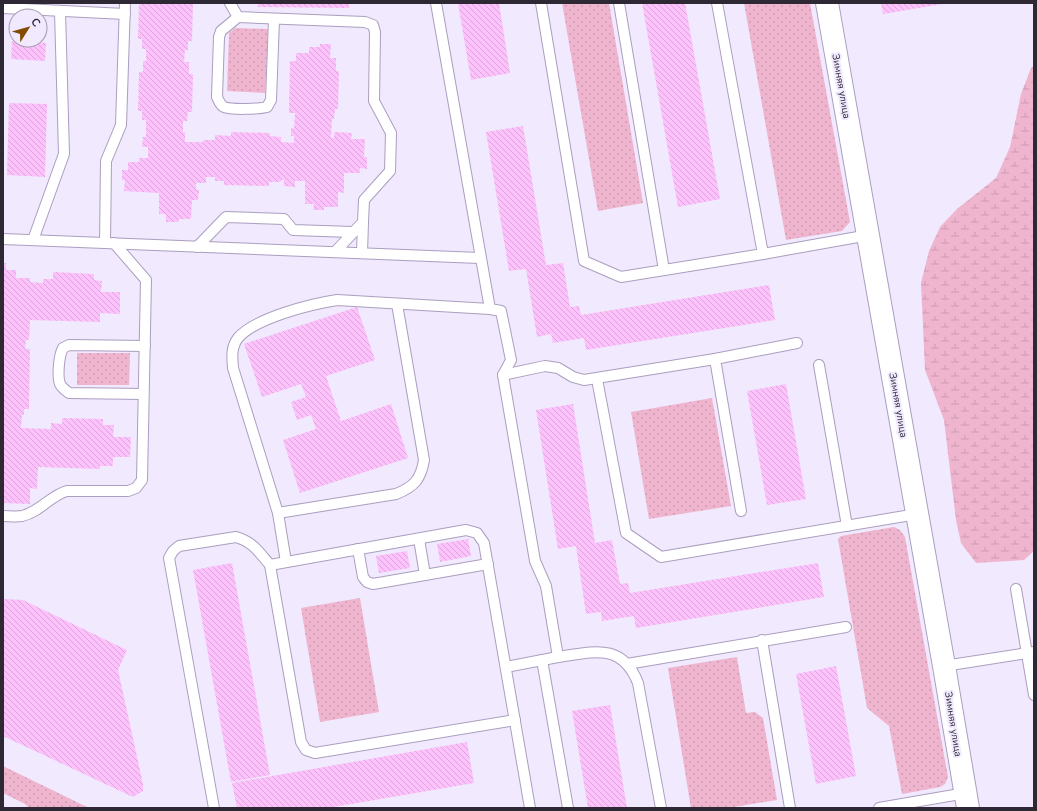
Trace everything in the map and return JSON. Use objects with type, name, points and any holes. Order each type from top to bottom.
[{"type":"street","name":"Зимняя улица","points":[[827,3],[918,514],[967,801]]},
{"type":"lane","points":[[3,516],[23,516],[59,493],[67,491],[128,491],[136,488],[142,480],[146,280],[109,243],[106,161],[121,125],[125,3]]},
{"type":"lane","points":[[230,3],[238,17]]},
{"type":"lane","points":[[436,3],[490,310]]},
{"type":"lane","points":[[541,3],[584,261],[621,277],[869,235]]},
{"type":"lane","points":[[619,3],[664,270]]},
{"type":"lane","points":[[717,3],[763,254]]},
{"type":"lane","points":[[3,8],[125,14]]},
{"type":"lane","points":[[33,240],[64,154],[60,11]]},
{"type":"lane","points":[[274,19],[271,100],[267,107],[261,109],[225,108],[220,104],[217,97],[219,37],[221,31],[238,17],[365,22],[372,25],[375,32],[374,101],[391,133],[390,171],[364,200],[362,253]]},
{"type":"lane","points":[[197,247],[226,217],[284,219],[293,230],[353,232]]},
{"type":"lane","points":[[335,252],[363,222]]},
{"type":"lane","points":[[3,239],[480,258]]},
{"type":"lane","points":[[286,562],[278,513],[234,368],[232,356],[233,348],[237,339],[258,322],[315,304],[337,300],[501,312],[511,360],[503,375],[535,561],[546,586],[558,657]]},
{"type":"lane","points":[[278,513],[396,494],[406,490],[420,477],[424,460],[397,304]]},
{"type":"lane","points":[[503,375],[546,366],[558,368],[573,377],[584,380],[715,359],[797,343]]},
{"type":"lane","points":[[143,394],[69,393],[63,389],[59,382],[60,354],[63,348],[69,345],[145,346]]},
{"type":"lane","points":[[715,359],[741,511]]},
{"type":"lane","points":[[819,365],[847,526]]},
{"type":"lane","points":[[597,378],[626,533],[661,557],[918,514]]},
{"type":"lane","points":[[270,565],[466,530],[477,533],[484,543],[530,808]]},
{"type":"lane","points":[[214,808],[169,558],[173,550],[179,546],[236,537],[245,539],[253,544],[270,565],[301,742],[306,750],[315,753],[515,720]]},
{"type":"lane","points":[[419,539],[425,575]]},
{"type":"lane","points":[[358,549],[363,577],[367,582],[373,584],[488,564]]},
{"type":"lane","points":[[1016,589],[1030,653],[1034,695]]},
{"type":"lane","points":[[628,664],[762,640],[846,627]]},
{"type":"lane","points":[[762,640],[790,808]]},
{"type":"lane","points":[[506,667],[558,657],[601,652],[615,655],[628,664],[634,672],[638,683],[661,808]]},
{"type":"lane","points":[[944,666],[1030,653]]},
{"type":"lane","points":[[542,660],[568,808]]},
{"type":"lane","points":[[879,808],[967,801]]},
{"type":"green space","points":[[562,3],[609,3],[643,203],[598,211]]},
{"type":"green space","points":[[744,3],[810,3],[850,222],[842,231],[786,240]]},
{"type":"green space","points":[[235,28],[268,29],[265,93],[227,91],[229,33]]},
{"type":"green space","points":[[1034,66],[1034,551],[1024,560],[976,563],[961,543],[956,520],[944,420],[925,370],[921,283],[929,251],[940,227],[957,209],[996,178],[1010,147],[1021,94],[1031,68]]},
{"type":"green space","points":[[77,353],[130,353],[129,385],[77,385]]},
{"type":"green space","points":[[712,398],[731,506],[649,519],[631,412]]},
{"type":"green space","points":[[894,527],[900,530],[905,537],[948,777],[945,784],[940,787],[902,794],[889,726],[867,708],[838,539],[841,536]]},
{"type":"green space","points":[[360,598],[379,712],[320,722],[301,608]]},
{"type":"green space","points":[[737,657],[746,713],[755,712],[763,718],[777,800],[728,808],[691,808],[668,668]]},
{"type":"green space","points":[[3,766],[89,808],[29,808],[25,804],[3,793]]},
{"type":"building","points":[[139,3],[193,3],[192,41],[188,41],[188,50],[185,50],[184,62],[189,62],[189,74],[193,74],[192,112],[188,112],[187,121],[183,121],[185,142],[204,142],[203,140],[215,140],[215,135],[231,136],[231,132],[270,133],[270,136],[281,137],[281,142],[294,143],[294,136],[291,136],[291,128],[294,128],[295,113],[289,113],[290,61],[296,61],[296,53],[309,53],[309,47],[320,47],[320,44],[331,44],[330,58],[336,58],[336,71],[339,71],[338,109],[335,109],[334,119],[332,119],[331,138],[334,138],[334,132],[352,133],[351,139],[365,139],[364,157],[367,157],[367,169],[360,168],[360,173],[344,173],[344,193],[338,192],[338,207],[324,207],[324,210],[313,210],[314,204],[305,204],[305,181],[295,181],[295,187],[284,186],[284,180],[281,180],[281,182],[269,182],[269,186],[224,185],[224,181],[215,181],[215,177],[206,177],[206,183],[196,183],[196,190],[199,190],[198,200],[192,200],[191,219],[179,219],[178,222],[166,222],[166,214],[159,214],[159,193],[124,191],[125,180],[122,180],[122,170],[128,170],[128,162],[139,162],[139,158],[148,158],[148,147],[142,147],[143,137],[146,137],[146,120],[142,120],[142,111],[138,111],[139,72],[143,72],[143,61],[146,61],[146,49],[142,49],[142,39],[138,39]]},
{"type":"building","points":[[258,3],[349,3],[349,8],[258,7]]},
{"type":"building","points":[[458,3],[499,3],[510,73],[471,80]]},
{"type":"building","points":[[642,3],[685,3],[720,199],[678,207]]},
{"type":"building","points":[[881,3],[943,3],[943,4],[883,14]]},
{"type":"building","points":[[12,48],[46,48],[45,61],[11,59]]},
{"type":"building","points":[[9,103],[47,104],[45,177],[7,175]]},
{"type":"building","points":[[523,126],[546,265],[563,263],[570,307],[579,306],[581,315],[769,285],[775,320],[586,350],[584,338],[553,343],[551,334],[537,337],[526,269],[509,271],[486,132]]},
{"type":"building","points":[[3,263],[6,263],[6,270],[16,270],[16,278],[30,278],[30,282],[43,283],[43,279],[53,279],[53,272],[94,274],[94,280],[102,281],[101,292],[120,292],[120,314],[100,313],[100,322],[30,320],[29,340],[26,340],[25,349],[30,349],[29,409],[24,409],[21,428],[51,429],[51,423],[62,424],[62,418],[103,419],[103,425],[114,425],[113,437],[131,437],[130,457],[113,457],[113,466],[100,466],[100,469],[38,467],[37,489],[30,488],[30,504],[3,503]]},
{"type":"building","points":[[357,307],[375,360],[326,376],[341,421],[391,404],[408,458],[300,493],[283,440],[316,429],[311,415],[297,420],[291,402],[306,397],[301,384],[262,397],[244,344]]},
{"type":"building","points":[[786,384],[806,499],[767,505],[747,391]]},
{"type":"building","points":[[573,404],[595,543],[612,540],[620,584],[628,583],[630,593],[818,563],[824,597],[636,628],[634,616],[602,621],[601,612],[586,614],[576,546],[558,549],[536,410]]},
{"type":"building","points":[[468,539],[471,556],[440,562],[437,544]]},
{"type":"building","points":[[407,551],[410,568],[379,573],[376,556]]},
{"type":"building","points":[[232,563],[270,775],[231,782],[193,570]]},
{"type":"building","points":[[3,599],[23,600],[127,650],[118,670],[143,784],[143,791],[133,797],[3,736]]},
{"type":"building","points":[[836,666],[856,776],[816,784],[796,674]]},
{"type":"building","points":[[610,705],[627,808],[588,808],[572,711]]},
{"type":"building","points":[[467,742],[474,783],[328,808],[237,808],[232,783]]}]
